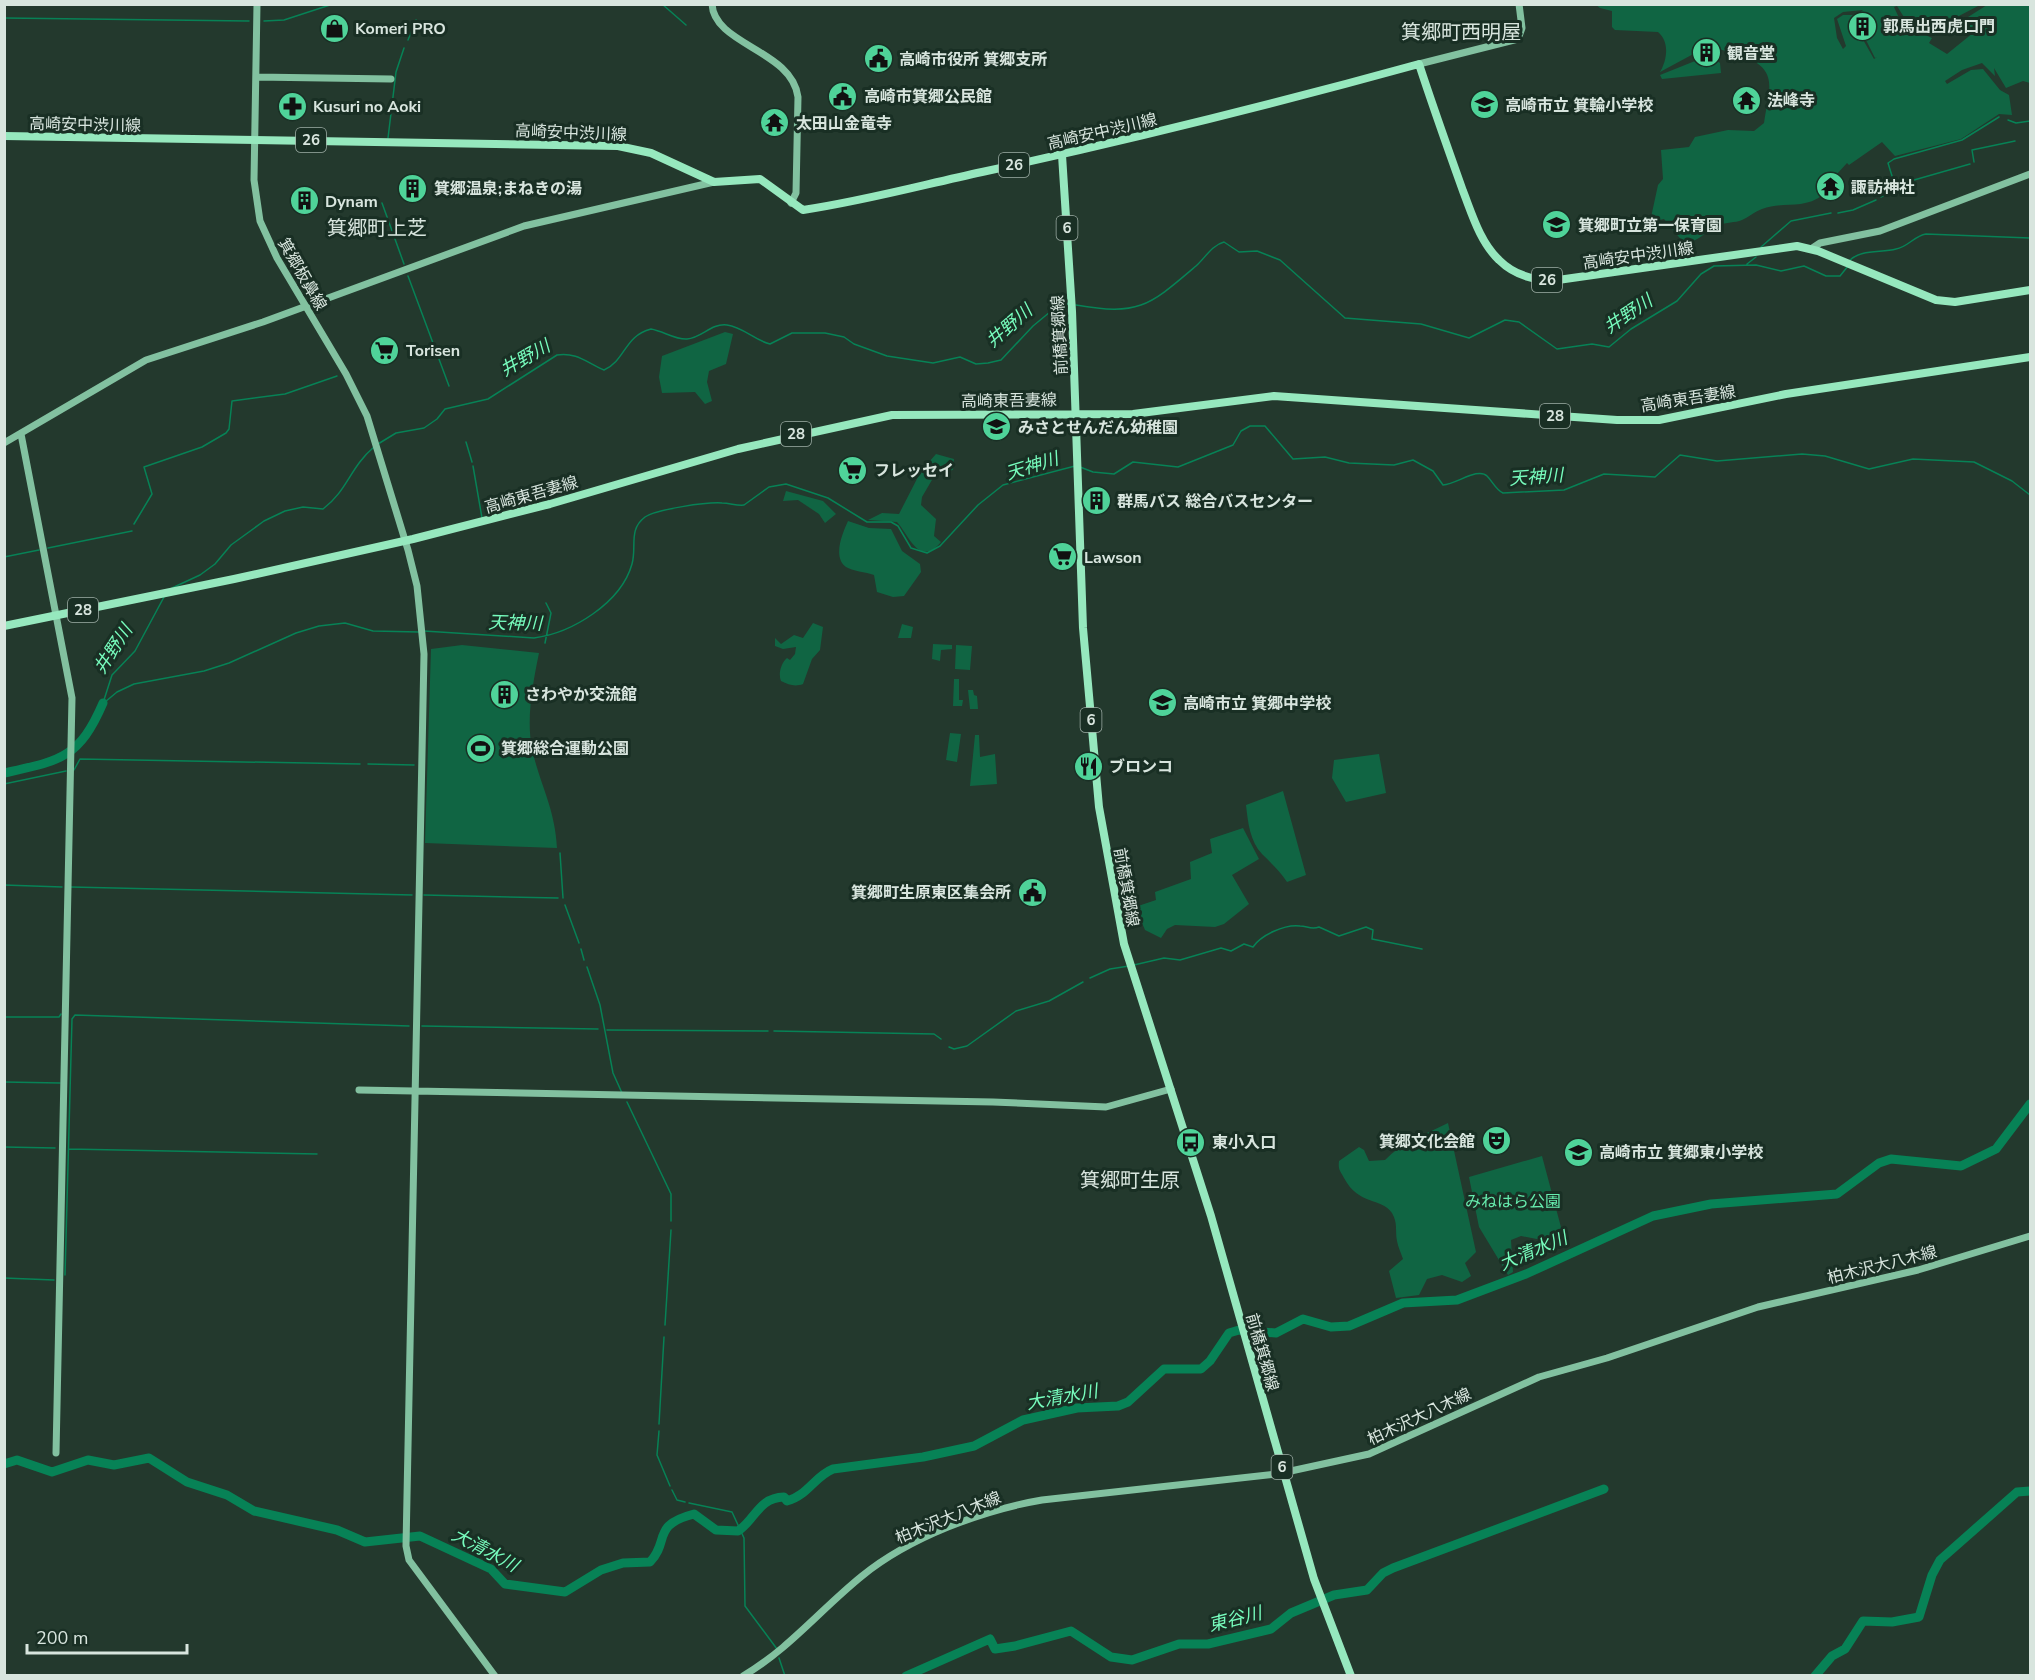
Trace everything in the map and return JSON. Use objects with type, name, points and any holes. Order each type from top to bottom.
[{"type":"main road","name":"高崎安中渋川線","points":[[4,136],[618,146],[651,153],[714,182],[760,179],[803,210],[849,203],[1062,155],[1246,111],[1419,64],[1480,233],[1499,261],[1521,274],[1542,280],[1558,280],[1797,246],[1811,249],[1929,298],[1946,302],[2031,290]]},
{"type":"main road","name":"前橋箕郷線","points":[[1062,155],[1072,305],[1083,628],[1098,797],[1116,912],[1131,967],[1171,1089],[1322,1600],[1351,1676]]},
{"type":"main road","name":"高崎東吾妻線","points":[[4,626],[405,541],[524,511],[738,449],[868,419],[934,414],[1150,413],[1274,396],[1617,420],[1659,420],[1786,394],[2031,357]]},
{"type":"street","name":"箕郷板鼻線","points":[[257,4],[254,180],[260,221],[272,249],[356,391],[378,451],[417,586],[423,640],[406,1543],[410,1560],[495,1676]]},
{"type":"street","points":[[712,4],[715,16],[724,28],[780,65],[795,84],[798,97],[796,193],[791,203]]},
{"type":"street","points":[[1419,64],[1518,39],[1522,28],[1519,4]]},
{"type":"street","points":[[256,77],[390,79]]},
{"type":"street","points":[[1811,249],[1820,243],[1880,231],[2031,174]]},
{"type":"street","points":[[4,443],[146,360],[306,306],[524,226],[714,182]]},
{"type":"street","points":[[21,434],[72,689],[56,1453]]},
{"type":"street","points":[[359,1090],[982,1101],[1106,1107],[1171,1089]]},
{"type":"street","name":"柏木沢大八木線","points":[[742,1676],[781,1652],[852,1584],[885,1559],[974,1517],[1004,1507],[1042,1500],[1283,1473],[1369,1454],[1516,1385],[1758,1307],[1918,1270],[2031,1236]]},
{"type":"green space","points":[[1596,5],[1980,5],[1957,17],[1949,18],[1951,24],[1935,36],[1907,22],[1897,6],[1894,7],[1900,20],[1884,32],[1887,35],[1898,25],[1904,25],[1932,38],[1929,43],[1947,54],[1973,33],[1972,28],[1964,32],[1957,31],[1957,24],[1987,5],[2030,5],[2030,83],[2023,81],[2006,88],[1994,68],[1995,76],[1982,63],[1962,70],[1945,81],[1947,84],[1971,70],[1983,69],[2000,90],[2009,95],[2012,115],[1999,114],[1961,139],[1895,156],[1882,142],[1849,165],[1847,163],[1836,175],[1820,178],[1823,195],[1815,200],[1762,209],[1742,220],[1714,227],[1694,241],[1683,242],[1664,219],[1650,222],[1658,185],[1663,179],[1661,150],[1689,147],[1695,137],[1728,130],[1754,131],[1764,123],[1769,90],[1767,74],[1753,61],[1710,45],[1660,72],[1666,51],[1662,36],[1658,32],[1615,30],[1612,27],[1612,11]],"holes":[[[1863,10],[1858,14],[1869,25],[1861,30],[1875,58],[1877,57],[1874,59],[1857,29],[1859,23],[1855,15],[1843,15],[1837,19],[1846,46],[1843,49],[1837,38],[1834,18],[1843,12]]]},
{"type":"green space","points":[[1710,55],[1720,63],[1721,73],[1662,79],[1660,75]]},
{"type":"green space","points":[[725,332],[733,334],[726,364],[709,371],[707,382],[712,401],[705,404],[695,392],[662,393],[659,377],[662,356]]},
{"type":"green space","points":[[936,454],[954,459],[953,470],[936,473],[922,497],[921,505],[936,519],[934,536],[941,542],[927,552],[915,547],[897,522],[868,520],[882,513],[899,514],[921,471]]},
{"type":"green space","points":[[786,491],[823,501],[836,514],[825,523],[819,514],[798,500],[783,501]]},
{"type":"green space","points":[[848,521],[869,528],[891,529],[902,551],[920,564],[921,572],[904,596],[893,597],[877,592],[874,575],[846,567],[842,563],[840,544]]},
{"type":"green space","points":[[813,623],[823,627],[820,650],[812,659],[803,684],[792,685],[781,681],[782,666],[787,658],[790,660],[795,654],[796,647],[783,649],[775,646],[775,638],[781,644],[794,635],[803,638]]},
{"type":"green space","points":[[902,624],[913,627],[911,638],[898,638]]},
{"type":"green space","points":[[933,644],[952,645],[952,649],[941,650],[940,661],[932,659]]},
{"type":"green space","name":"箕郷総合運動公園","points":[[462,645],[539,653],[531,701],[530,737],[553,821],[557,848],[425,843],[431,649]]},
{"type":"green space","points":[[956,645],[972,646],[970,670],[955,669]]},
{"type":"green space","points":[[954,679],[959,679],[959,700],[963,700],[962,706],[953,706]]},
{"type":"green space","points":[[968,690],[973,690],[974,695],[977,696],[978,709],[970,709]]},
{"type":"green space","points":[[950,733],[961,734],[957,762],[946,760]]},
{"type":"green space","points":[[975,735],[979,735],[980,757],[995,754],[997,784],[970,786]]},
{"type":"green space","points":[[1379,754],[1386,793],[1346,802],[1332,778],[1334,760]]},
{"type":"green space","points":[[1283,791],[1306,875],[1287,882],[1258,849],[1252,838],[1246,805]]},
{"type":"green space","points":[[1243,828],[1259,859],[1232,875],[1249,904],[1224,924],[1215,927],[1175,925],[1167,929],[1161,938],[1145,930],[1135,907],[1156,900],[1155,892],[1191,879],[1190,862],[1212,853],[1210,839]]},
{"type":"green space","points":[[1448,1123],[1476,1252],[1465,1263],[1471,1276],[1462,1282],[1442,1275],[1427,1279],[1419,1295],[1396,1298],[1389,1271],[1403,1259],[1397,1243],[1394,1217],[1387,1208],[1363,1197],[1350,1187],[1340,1170],[1339,1161],[1359,1147],[1364,1150],[1369,1161],[1385,1160],[1407,1143]]},
{"type":"green space","name":"みねはら公園","points":[[1542,1156],[1562,1231],[1547,1241],[1521,1236],[1511,1240],[1513,1272],[1508,1275],[1479,1227],[1469,1177]]},
{"type":"waterway","points":[[264,21],[284,20],[333,4]]},
{"type":"waterway","points":[[662,4],[686,25]]},
{"type":"waterway","points":[[4,18],[249,21]]},
{"type":"waterway","points":[[408,40],[416,20]]},
{"type":"waterway","points":[[388,138],[396,72],[404,48]]},
{"type":"waterway","points":[[1896,189],[1888,163],[1894,159],[1962,140],[1999,117]]},
{"type":"waterway","points":[[2008,120],[2016,123],[2030,121]]},
{"type":"waterway","points":[[1974,162],[1972,150],[2015,141]]},
{"type":"waterway","points":[[1881,197],[1907,182],[1970,164]]},
{"type":"waterway","points":[[1838,213],[1853,210],[1876,200]]},
{"type":"waterway","points":[[382,203],[404,264]]},
{"type":"waterway","points":[[1761,247],[1791,221],[1831,213]]},
{"type":"waterway","name":"井野川","points":[[1849,261],[1865,253],[1900,248],[1926,234],[2030,238]]},
{"type":"waterway","name":"井野川","points":[[1076,305],[1115,309],[1142,305],[1166,291],[1212,249],[1224,242],[1239,252],[1257,251],[1280,260],[1345,318],[1421,324],[1469,338],[1505,320],[1519,322],[1557,349],[1592,344],[1609,347],[1631,329],[1677,301],[1701,274],[1714,266],[1756,265],[1781,271],[1804,266],[1826,276],[1840,276],[1848,266]]},
{"type":"waterway","points":[[1747,264],[1756,257]]},
{"type":"waterway","points":[[408,276],[449,386]]},
{"type":"waterway","name":"井野川","points":[[378,444],[396,433],[424,428],[437,419],[445,409],[488,399],[557,355],[570,355],[604,370],[617,360],[635,337],[651,329],[687,339],[716,326],[727,325],[770,344],[792,333],[825,333],[844,337],[854,344],[887,356],[933,363],[960,357],[976,364],[1001,360],[1033,326],[1056,307],[1068,304]]},
{"type":"waterway","points":[[134,524],[152,494],[144,467],[202,447],[226,433],[229,429],[232,401],[285,394],[337,376]]},
{"type":"waterway","name":"天神川","points":[[1080,467],[1093,472],[1114,474],[1133,462],[1178,467],[1233,445],[1241,431],[1250,426],[1265,426],[1293,459],[1325,457],[1349,463],[1394,465],[1413,460],[1433,471],[1443,485],[1478,473],[1487,476],[1503,493],[1564,490],[1604,474],[1655,477],[1680,455],[1717,461],[1802,454],[1825,456],[1869,469],[1913,459],[1974,462],[2012,481],[2030,495]]},
{"type":"waterway","points":[[466,442],[472,462]]},
{"type":"waterway","name":"井野川","points":[[172,588],[200,575],[215,564],[231,545],[264,521],[285,511],[303,507],[323,509],[338,494],[359,462],[374,447]]},
{"type":"waterway","points":[[473,466],[482,518]]},
{"type":"waterway","name":"天神川","points":[[424,631],[534,638],[549,635],[579,623],[593,614],[617,591],[632,564],[636,527],[645,517],[660,511],[705,504],[744,505],[769,487],[786,484],[828,498],[867,522],[891,522],[898,526],[911,548],[927,553],[940,546],[978,505],[1003,485],[1075,466]]},
{"type":"waterway","points":[[48,548],[132,531]]},
{"type":"waterway","points":[[4,557],[39,550]]},
{"type":"waterway","name":"井野川","points":[[103,703],[112,675],[135,651],[164,597]]},
{"type":"waterway","points":[[545,643],[551,613],[546,603]]},
{"type":"waterway","name":"天神川","points":[[105,702],[117,692],[134,684],[204,671],[229,663],[296,633],[319,626],[345,623],[373,631],[419,632]]},
{"type":"waterway","name":"井野川","points":[[4,773],[53,760],[76,747],[94,722],[103,703]]},
{"type":"waterway","points":[[74,770],[80,759],[360,764]]},
{"type":"waterway","points":[[368,764],[414,765]]},
{"type":"waterway","points":[[4,784],[66,771]]},
{"type":"waterway","points":[[560,853],[563,898]]},
{"type":"waterway","points":[[4,885],[62,887]]},
{"type":"waterway","points":[[71,887],[412,895]]},
{"type":"waterway","points":[[424,895],[558,898]]},
{"type":"waterway","points":[[565,905],[579,943]]},
{"type":"waterway","points":[[1134,965],[1164,958],[1180,960],[1221,948],[1231,951],[1244,944],[1253,947],[1267,935],[1294,926],[1319,927],[1339,936],[1366,927],[1373,930],[1372,939],[1422,949]]},
{"type":"waterway","points":[[581,949],[584,960]]},
{"type":"waterway","points":[[1090,978],[1110,969],[1129,966]]},
{"type":"waterway","points":[[587,967],[600,1005],[613,1073],[622,1093]]},
{"type":"waterway","points":[[949,1047],[954,1049],[967,1046],[1016,1011],[1049,1001],[1083,982]]},
{"type":"waterway","points":[[4,1017],[59,1017],[61,1014]]},
{"type":"waterway","points":[[65,1275],[72,1019],[75,1015],[409,1026]]},
{"type":"waterway","points":[[422,1026],[598,1029]]},
{"type":"waterway","points":[[607,1030],[768,1031]]},
{"type":"waterway","points":[[774,1031],[934,1034],[941,1039]]},
{"type":"waterway","points":[[4,1082],[60,1083]]},
{"type":"waterway","points":[[627,1102],[671,1194],[671,1221]]},
{"type":"waterway","name":"大清水川","points":[[4,1464],[17,1460],[52,1472],[88,1460],[114,1465],[149,1458],[187,1482],[227,1495],[254,1511],[337,1530],[365,1542],[420,1536],[491,1569],[505,1584],[565,1592],[601,1570],[623,1563],[650,1562],[656,1554],[666,1528],[681,1518],[694,1514],[716,1530],[738,1531],[768,1501],[775,1498],[784,1497],[787,1501],[794,1498],[833,1469],[923,1457],[974,1446],[1023,1420],[1077,1408],[1118,1406],[1128,1402],[1164,1369],[1201,1369],[1210,1361],[1229,1333],[1239,1330],[1276,1333],[1303,1319],[1331,1327],[1349,1326],[1403,1303],[1457,1300],[1526,1274],[1653,1216],[1711,1204],[1837,1194],[1879,1163],[1891,1159],[1961,1166],[1996,1149],[2030,1104]]},
{"type":"waterway","points":[[4,1147],[55,1148]]},
{"type":"waterway","points":[[69,1149],[317,1154]]},
{"type":"waterway","points":[[665,1325],[671,1230]]},
{"type":"waterway","points":[[4,1278],[54,1280]]},
{"type":"waterway","points":[[659,1424],[664,1337]]},
{"type":"waterway","points":[[659,1431],[657,1455],[670,1486]]},
{"type":"waterway","name":"東谷川","points":[[906,1676],[990,1639],[995,1649],[1071,1631],[1111,1657],[1132,1660],[1179,1644],[1208,1644],[1271,1629],[1291,1613],[1334,1595],[1367,1590],[1383,1573],[1393,1568],[1604,1489]]},
{"type":"waterway","points":[[672,1490],[677,1500],[685,1502]]},
{"type":"waterway","points":[[1815,1676],[1832,1656],[1845,1649],[1863,1621],[1892,1622],[1919,1617],[1932,1575],[1940,1560],[2017,1492],[2030,1491]]},
{"type":"waterway","points":[[689,1503],[732,1512],[744,1538],[745,1606],[777,1649]]},
{"type":"waterway","points":[[779,1658],[785,1676]]},
{"type":"place","name":"郭馬出西虎口門","points":[[1862,26]]},
{"type":"place","name":"Komeri PRO","points":[[334,28]]},
{"type":"place","name":"観音堂","points":[[1706,53]]},
{"type":"place","name":"高崎市役所 箕郷支所","points":[[878,59]]},
{"type":"place","name":"高崎市箕郷公民館","points":[[843,96]]},
{"type":"place","name":"法峰寺","points":[[1746,100]]},
{"type":"place","name":"高崎市立 箕輪小学校","points":[[1484,105]]},
{"type":"place","name":"Kusuri no Aoki","points":[[292,106]]},
{"type":"place","name":"太田山金竜寺","points":[[775,123]]},
{"type":"place","name":"諏訪神社","points":[[1830,187]]},
{"type":"place","name":"箕郷温泉;まねきの湯","points":[[413,188]]},
{"type":"place","name":"Dynam","points":[[304,201]]},
{"type":"place","name":"箕郷町立第一保育園","points":[[1557,225]]},
{"type":"place","name":"Torisen","points":[[385,350]]},
{"type":"place","name":"みさとせんだん幼稚園","points":[[997,427]]},
{"type":"place","name":"フレッセイ","points":[[853,470]]},
{"type":"place","name":"群馬バス 総合バスセンター","points":[[1096,501]]},
{"type":"place","name":"Lawson","points":[[1063,557]]},
{"type":"place","name":"さわやか交流館","points":[[504,694]]},
{"type":"place","name":"高崎市立 箕郷中学校","points":[[1162,703]]},
{"type":"place","name":"箕郷総合運動公園","points":[[480,748]]},
{"type":"place","name":"ブロンコ","points":[[1088,766]]},
{"type":"place","name":"箕郷町生原東区集会所","points":[[1032,892]]},
{"type":"place","name":"箕郷文化会館","points":[[1496,1141]]},
{"type":"place","name":"東小入口","points":[[1191,1142]]},
{"type":"place","name":"高崎市立 箕郷東小学校","points":[[1578,1152]]},
{"type":"district","name":"箕郷町西明屋","points":[[1461,32]]},
{"type":"district","name":"箕郷町上芝","points":[[377,228]]},
{"type":"district","name":"箕郷町生原","points":[[1130,1180]]}]
